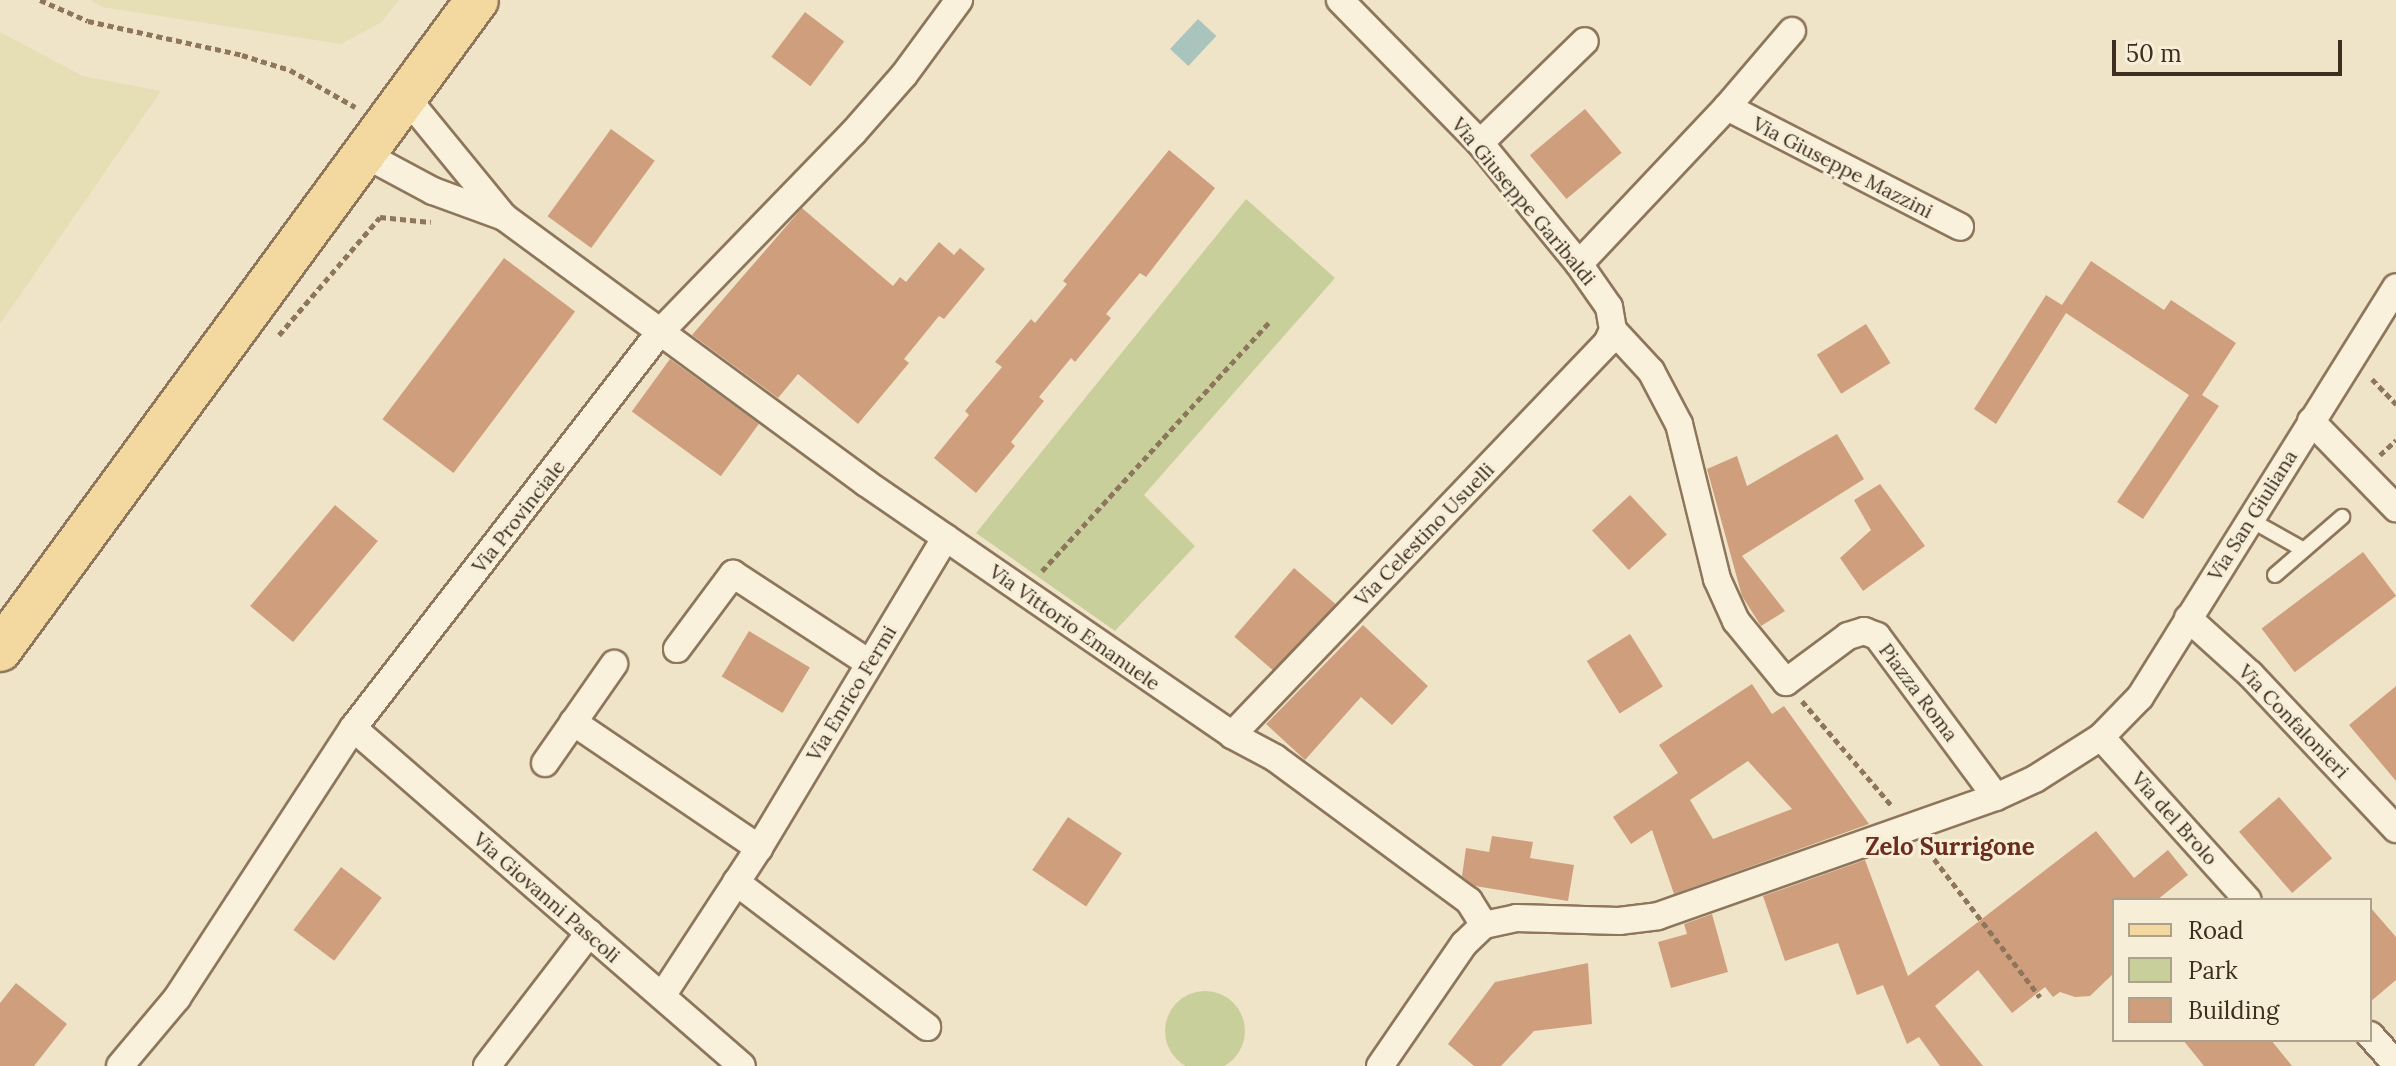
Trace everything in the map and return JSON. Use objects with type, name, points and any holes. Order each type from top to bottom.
[{"type":"main road","points":[[0,650],[477,0]]},
{"type":"street","name":"Via Provinciale","points":[[120,1066],[177,998],[353,728],[660,332],[843,145],[904,75],[959,0]]},
{"type":"street","name":"Via Giuseppe Garibaldi","points":[[1340,0],[1480,143],[1579,264],[1609,307],[1613,330],[1651,371],[1672,410],[1709,536],[1717,579],[1736,621],[1786,682]]},
{"type":"street","name":"Via Giuseppe Mazzini","points":[[1579,264],[1727,107],[1792,31]]},
{"type":"street","points":[[1480,143],[1585,41]]},
{"type":"street","name":"Via Giuseppe Mazzini","points":[[1727,107],[1960,227]]},
{"type":"street","points":[[384,125],[504,217]]},
{"type":"street","points":[[384,125],[433,191],[504,217]]},
{"type":"street","name":"Via Vittorio Emanuele","points":[[504,217],[945,538],[1232,735],[1275,758],[1469,901],[1484,925]]},
{"type":"street","name":"Via San Giuliana","points":[[2101,737],[2140,697],[2396,288]]},
{"type":"street","name":"Via Celestino Usuelli","points":[[1232,735],[1607,343],[1613,330]]},
{"type":"street","points":[[2311,421],[2396,508]]},
{"type":"street","name":"Via Enrico Fermi","points":[[662,996],[759,848],[945,538]]},
{"type":"street","points":[[677,649],[733,574],[869,663]]},
{"type":"street","name":"Via Confalonieri","points":[[2188,618],[2250,674],[2396,829]]},
{"type":"street","name":"Piazza Roma","points":[[1786,682],[1848,636],[1864,631],[1877,636],[1996,797]]},
{"type":"street","points":[[545,763],[614,664]]},
{"type":"street","points":[[573,722],[759,848]]},
{"type":"street","name":"Via Giovanni Pascoli","points":[[353,728],[742,1066]]},
{"type":"street","points":[[1391,1062],[1464,944],[1484,925],[1516,918],[1619,921],[1658,916],[1996,797],[2035,779],[2101,737]]},
{"type":"street","name":"Via del Brolo","points":[[2101,737],[2246,898]]},
{"type":"street","points":[[736,882],[927,1027]]},
{"type":"street","points":[[487,1066],[589,933]]},
{"type":"street","points":[[2372,1037],[2396,1064]]},
{"type":"lane","points":[[2275,575],[2342,517]]},
{"type":"lane","points":[[2249,519],[2304,550]]},
{"type":"path","points":[[40,0],[88,21],[242,55],[290,70],[384,125]]},
{"type":"path","points":[[271,345],[380,217],[441,223]]},
{"type":"path","points":[[1025,593],[1270,321]]},
{"type":"path","points":[[1786,682],[1912,829],[2040,997]]},
{"type":"shaded area","points":[[91,0],[399,0],[382,22],[341,44],[102,7]]},
{"type":"shaded area","points":[[0,32],[83,76],[161,91],[0,324]]},
{"type":"green space","points":[[1246,199],[1335,278],[1144,495],[1195,546],[1115,631],[976,533]]},
{"type":"green space","points":[[1197,992],[1213,992],[1227,998],[1238,1009],[1244,1023],[1242,1046],[1233,1059],[1222,1067],[1188,1067],[1172,1053],[1166,1039],[1166,1023],[1172,1009],[1183,998]]},
{"type":"water","points":[[1198,19],[1216,36],[1188,66],[1170,49]]},
{"type":"building","points":[[805,12],[844,41],[810,86],[771,57]]},
{"type":"building","points":[[1585,109],[1622,153],[1566,199],[1530,155]]},
{"type":"building","points":[[611,129],[655,161],[591,248],[548,216]]},
{"type":"building","points":[[1169,150],[1215,188],[1146,277],[1140,273],[1106,314],[1111,318],[1075,362],[1071,358],[1039,397],[1044,401],[1011,442],[1015,446],[976,493],[934,458],[969,415],[965,411],[1002,367],[995,362],[1031,319],[1035,323],[1067,284],[1063,281]]},
{"type":"building","points":[[802,208],[893,286],[900,277],[906,282],[939,242],[954,255],[960,248],[985,269],[944,319],[939,316],[904,359],[909,363],[858,424],[798,374],[778,398],[692,335]]},
{"type":"building","points":[[504,258],[575,312],[454,473],[382,419]]},
{"type":"building","points":[[2091,261],[2164,310],[2171,300],[2236,343],[2202,395],[2219,406],[2143,519],[2117,502],[2189,395],[2066,313],[1996,424],[1974,409],[2046,295],[2062,305]]},
{"type":"building","points":[[1866,324],[1890,363],[1841,394],[1817,355]]},
{"type":"building","points":[[670,359],[759,424],[721,476],[632,412]]},
{"type":"building","points":[[1837,434],[1864,479],[1742,556],[1785,611],[1761,626],[1742,596],[1707,469],[1737,456],[1747,486]]},
{"type":"building","points":[[1880,484],[1925,546],[1863,591],[1840,558],[1871,530],[1854,500]]},
{"type":"building","points":[[1630,495],[1667,534],[1629,570],[1592,530]]},
{"type":"building","points":[[335,505],[378,541],[293,642],[250,606]]},
{"type":"building","points":[[2363,552],[2396,596],[2295,672],[2262,628]]},
{"type":"building","points":[[1294,568],[1336,604],[1276,673],[1234,637]]},
{"type":"building","points":[[1363,625],[1428,686],[1392,725],[1361,697],[1305,760],[1266,724]]},
{"type":"building","points":[[749,631],[810,668],[783,713],[722,676]]},
{"type":"building","points":[[1630,634],[1663,687],[1620,714],[1587,661]]},
{"type":"building","points":[[1752,684],[1772,714],[1784,706],[1869,824],[1674,894],[1652,830],[1631,844],[1613,817],[1678,773],[1659,745]],"holes":[[[1748,761],[1792,809],[1713,839],[1690,800]]]},
{"type":"building","points":[[2396,686],[2396,781],[2349,725]]},
{"type":"building","points":[[2279,797],[2332,858],[2292,893],[2239,832]]},
{"type":"building","points":[[1068,817],[1122,853],[1086,906],[1032,870]]},
{"type":"building","points":[[2096,831],[2134,878],[2168,850],[2188,875],[2159,898],[2112,898],[2112,975],[2090,996],[2075,997],[2060,992],[2053,997],[2045,987],[2012,1013],[1978,970],[1935,1006],[1983,1066],[1940,1066],[1919,1037],[1907,1044],[1883,985],[1857,995],[1838,943],[1785,961],[1763,896],[1865,860],[1908,976]]},
{"type":"building","points":[[1492,836],[1533,842],[1530,858],[1574,865],[1568,901],[1475,886],[1462,876],[1466,848],[1489,852]]},
{"type":"building","points":[[341,867],[382,898],[334,961],[293,930]]},
{"type":"building","points":[[2372,909],[2396,937],[2396,980],[2372,1000]]},
{"type":"building","points":[[1712,914],[1728,972],[1671,988],[1658,942],[1687,934],[1684,924]]},
{"type":"building","points":[[1588,963],[1592,1024],[1534,1031],[1501,1066],[1474,1066],[1448,1044],[1495,982]]},
{"type":"building","points":[[16,983],[67,1024],[34,1066],[0,1066],[0,1003]]},
{"type":"building","points":[[2185,1042],[2273,1042],[2292,1066],[2204,1066]]},
{"type":"district","name":"Zelo Surrigone","points":[[1950,847]]}]
